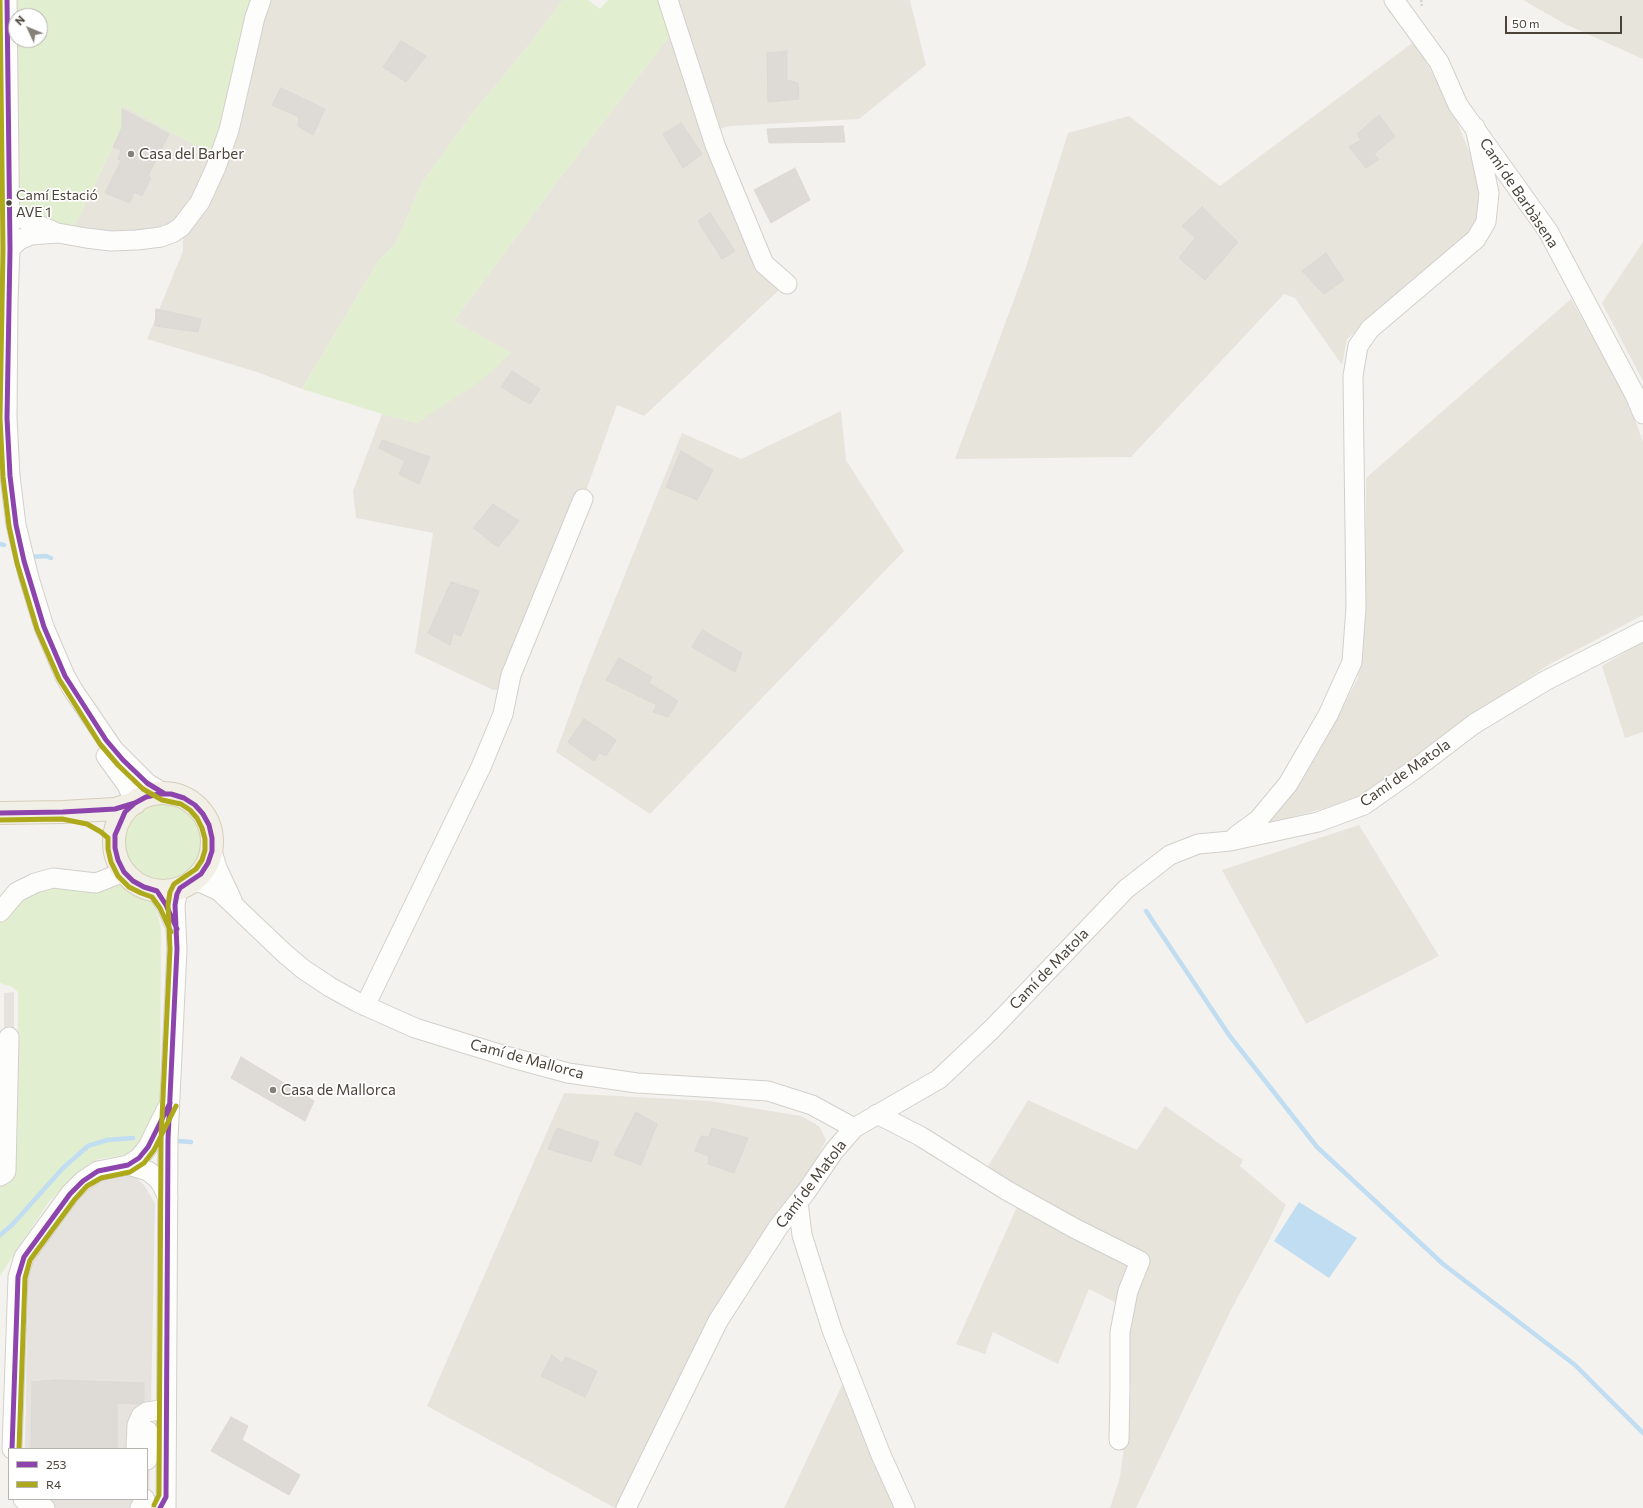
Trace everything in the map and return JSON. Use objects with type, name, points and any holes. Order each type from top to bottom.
[{"type":"main road","points":[[0,813],[115,809],[135,803],[146,797],[171,794],[184,798],[195,804],[209,825],[212,838],[212,851],[208,863],[201,874],[185,885],[168,891],[157,891],[144,887],[133,881],[124,872],[118,860],[115,848],[115,835],[125,812],[135,803]]},
{"type":"main road","points":[[63,812],[90,818],[105,826],[115,835]]},
{"type":"street","points":[[0,0],[6,213],[10,249],[7,392],[10,476],[16,525],[29,578],[52,648],[73,690],[114,750],[147,783],[165,794]]},
{"type":"street","points":[[7,0],[6,213],[2,450],[12,531],[19,568],[34,617],[62,686],[76,714],[127,785],[135,803]]},
{"type":"street","points":[[6,213],[58,233],[111,241],[161,237],[172,233],[181,227],[200,202],[216,167],[229,130],[255,17],[261,0]]},
{"type":"street","points":[[668,0],[715,145],[764,264],[787,284]]},
{"type":"street","name":"Camí de Barbàsena","points":[[1394,0],[1439,62],[1458,105],[1548,230],[1635,395],[1643,414]]},
{"type":"street","points":[[1230,841],[1258,820],[1288,784],[1328,715],[1352,662],[1356,607],[1354,376],[1358,346],[1370,329],[1476,238],[1486,222],[1489,193],[1475,127]]},
{"type":"street","points":[[10,249],[19,240],[31,235],[58,233]]},
{"type":"street","points":[[365,1006],[481,767],[503,714],[511,675],[583,499]]},
{"type":"street","name":"Camí de Matola","points":[[626,1508],[718,1321],[779,1226],[834,1151],[854,1128],[939,1079],[992,1029],[1126,889],[1170,855],[1198,844],[1230,841],[1318,822],[1364,805],[1415,769],[1474,724],[1545,681],[1643,631]]},
{"type":"street","name":"Camí de Mallorca","points":[[212,851],[217,868],[234,904]]},
{"type":"street","points":[[0,912],[18,892],[35,883],[53,878],[96,883],[124,872]]},
{"type":"street","name":"Camí de Mallorca","points":[[185,885],[202,883],[212,886],[234,904],[284,953],[303,969],[330,987],[365,1006],[415,1028],[509,1057],[568,1073],[637,1083],[768,1090],[812,1105],[854,1128]]},
{"type":"street","points":[[164,1504],[170,1103],[177,929],[175,905],[177,894],[185,885]]},
{"type":"street","points":[[157,891],[166,905],[177,929]]},
{"type":"street","points":[[0,1176],[6,1171],[9,1037]]},
{"type":"street","points":[[12,1448],[18,1277],[24,1257],[70,1194],[83,1181],[98,1171],[128,1165],[139,1158],[148,1147],[170,1103]]},
{"type":"street","points":[[877,1114],[920,1136],[1013,1194],[1074,1228],[1140,1261],[1128,1291],[1120,1332],[1119,1440]]},
{"type":"street","points":[[128,1165],[148,1171],[158,1179],[168,1198]]},
{"type":"street","points":[[798,1202],[802,1235],[832,1330],[881,1455],[905,1508]]},
{"type":"street","points":[[136,1448],[137,1425],[141,1416],[147,1412],[166,1412]]},
{"type":"street","points":[[148,1448],[149,1422],[152,1416],[166,1412]]},
{"type":"street","points":[[24,1500],[45,1508]]},
{"type":"shaded area","points":[[269,0],[563,0],[528,46],[471,115],[422,183],[395,245],[379,260],[302,389],[257,372],[147,339],[183,251],[183,238],[219,181],[257,52],[266,3]]},
{"type":"shaded area","points":[[667,0],[910,0],[926,65],[859,119],[730,126],[703,134],[721,174],[758,272],[779,290],[644,416],[617,405],[514,690],[493,690],[415,653],[433,533],[356,518],[353,491],[382,414],[417,423],[511,353],[454,321],[563,174],[672,33]]},
{"type":"shaded area","points":[[1523,0],[1643,0],[1643,59],[1565,24]]},
{"type":"shaded area","points":[[1415,41],[1454,114],[1475,166],[1480,202],[1479,221],[1467,238],[1347,339],[1342,365],[1295,298],[1284,294],[1131,457],[955,459],[1026,267],[1068,133],[1129,116],[1220,186]]},
{"type":"shaded area","points":[[122,105],[212,154],[200,189],[167,229],[128,236],[74,227],[122,127]]},
{"type":"shaded area","points":[[1643,242],[1643,381],[1602,303]]},
{"type":"shaded area","points":[[1571,299],[1623,390],[1643,441],[1643,615],[1550,664],[1427,747],[1363,795],[1326,808],[1268,823],[1316,757],[1358,678],[1365,590],[1366,478]]},
{"type":"shaded area","points":[[841,411],[846,460],[904,551],[650,814],[556,752],[584,676],[682,433],[741,459]]},
{"type":"shaded area","points":[[1643,641],[1643,732],[1625,738],[1602,666]]},
{"type":"shaded area","points":[[1359,825],[1439,956],[1306,1024],[1222,870]]},
{"type":"shaded area","points":[[14,992],[14,1034],[4,1035],[4,993]]},
{"type":"shaded area","points":[[564,1093],[710,1101],[801,1116],[819,1126],[826,1140],[816,1160],[772,1226],[724,1293],[661,1420],[625,1508],[615,1508],[427,1406]]},
{"type":"shaded area","points":[[1028,1100],[1137,1150],[1165,1106],[1243,1160],[1240,1166],[1286,1205],[1232,1308],[1136,1508],[1110,1508],[1120,1477],[1131,1392],[1127,1344],[1132,1311],[1089,1289],[1058,1364],[993,1332],[985,1354],[956,1344],[1024,1191],[987,1168]]},
{"type":"shaded area","points":[[121,1173],[134,1176],[144,1185],[155,1203],[149,1508],[24,1508],[24,1500],[148,1500],[148,1448],[25,1448],[28,1275],[33,1260],[70,1209],[99,1180]]},
{"type":"shaded area","points":[[843,1383],[894,1508],[784,1508]]},
{"type":"green space","points":[[15,0],[265,0],[212,154],[122,105],[122,127],[74,227],[52,222],[16,204],[16,48],[48,48],[48,8],[16,8]]},
{"type":"green space","points":[[563,0],[588,0],[600,9],[608,0],[667,0],[672,33],[563,174],[454,321],[511,353],[482,380],[417,423],[382,414],[302,389],[379,260],[395,245],[422,183],[471,115],[528,46]]},
{"type":"green space","points":[[163,797],[180,801],[195,810],[204,825],[208,842],[204,859],[195,874],[180,883],[163,887],[146,883],[131,874],[122,859],[118,842],[122,825],[131,810],[146,801]]},
{"type":"green space","points":[[124,875],[143,890],[152,894],[161,928],[160,1107],[144,1139],[132,1154],[98,1159],[68,1182],[48,1203],[0,1276],[0,1183],[9,1183],[12,1180],[18,1036],[18,992],[12,987],[0,983],[0,921],[32,890]]},
{"type":"water","points":[[1299,1202],[1357,1238],[1329,1278],[1274,1241]]},
{"type":"building","points":[[401,41],[426,56],[406,82],[383,67]]},
{"type":"building","points":[[787,51],[787,80],[798,83],[799,99],[768,102],[767,53]]},
{"type":"building","points":[[281,88],[325,109],[313,135],[298,126],[299,117],[272,105]]},
{"type":"building","name":"Casa del Barber","points":[[122,109],[169,134],[148,176],[151,178],[142,196],[134,192],[130,203],[105,193],[121,161],[118,159],[121,150],[113,147],[122,127]]},
{"type":"building","points":[[1379,115],[1395,136],[1374,154],[1379,159],[1366,168],[1349,147],[1361,140],[1357,134]]},
{"type":"building","points":[[681,123],[702,154],[683,168],[663,134]]},
{"type":"building","points":[[843,126],[845,142],[769,143],[767,129]]},
{"type":"building","points":[[795,168],[810,200],[771,223],[754,190]]},
{"type":"building","points":[[1202,207],[1238,242],[1205,280],[1179,258],[1195,238],[1182,226]]},
{"type":"building","points":[[710,213],[735,251],[722,259],[698,221]]},
{"type":"building","points":[[1326,253],[1344,280],[1324,294],[1302,271]]},
{"type":"building","points":[[156,309],[201,319],[198,332],[155,326]]},
{"type":"building","points":[[512,371],[540,389],[530,404],[501,387]]},
{"type":"building","points":[[382,440],[430,457],[419,484],[399,474],[405,461],[379,448]]},
{"type":"building","points":[[681,451],[713,470],[697,500],[666,487]]},
{"type":"building","points":[[493,504],[519,521],[498,547],[473,528]]},
{"type":"building","points":[[451,582],[479,591],[461,636],[453,633],[450,645],[428,633]]},
{"type":"building","points":[[702,630],[742,653],[735,672],[692,647]]},
{"type":"building","points":[[619,658],[652,677],[649,683],[678,701],[668,717],[653,712],[657,705],[606,680]]},
{"type":"building","points":[[584,719],[616,740],[606,756],[599,753],[594,761],[568,742]]},
{"type":"building","name":"Casa de Mallorca","points":[[241,1057],[314,1101],[305,1121],[231,1078]]},
{"type":"building","points":[[636,1112],[657,1124],[641,1165],[614,1155]]},
{"type":"building","points":[[557,1128],[599,1142],[591,1162],[548,1149]]},
{"type":"building","points":[[712,1128],[748,1138],[734,1173],[708,1164],[709,1156],[695,1151],[701,1136],[709,1137]]},
{"type":"building","points":[[552,1355],[562,1363],[566,1357],[597,1371],[585,1397],[541,1376]]},
{"type":"building","points":[[55,1380],[144,1383],[144,1402],[138,1404],[117,1403],[117,1448],[31,1448],[32,1382]]},
{"type":"building","points":[[231,1417],[248,1426],[242,1440],[300,1475],[289,1495],[211,1451]]},
{"type":"waterway","points":[[0,544],[4,545]]},
{"type":"waterway","points":[[28,557],[46,556],[51,558]]},
{"type":"waterway","points":[[1146,911],[1229,1035],[1317,1147],[1443,1264],[1575,1365],[1643,1433]]},
{"type":"waterway","points":[[0,1235],[12,1225],[63,1168],[88,1146],[107,1140],[133,1138]]},
{"type":"waterway","points":[[178,1141],[191,1142]]},
{"type":"transit line","name":"R4","points":[[0,0],[3,249],[0,418],[3,477],[9,526],[17,563],[37,629],[59,679],[100,744],[118,765],[143,789],[162,800],[181,804],[190,810],[197,818],[205,839],[205,850],[202,860],[196,869],[174,884],[170,892],[168,905],[170,949],[161,1139],[159,1495],[154,1505]]},
{"type":"transit line","name":"253","points":[[7,0],[10,249],[7,418],[10,476],[16,525],[24,561],[44,627],[65,676],[106,740],[123,760],[147,783],[165,794],[171,794],[184,798],[195,805],[203,814],[209,825],[212,838],[212,851],[208,863],[201,874],[180,888],[175,905],[177,949],[168,1139],[166,1497],[160,1508]]},
{"type":"transit line","name":"253","points":[[177,929],[166,905],[157,891],[144,887],[133,881],[124,872],[118,860],[115,848],[115,835],[125,812],[135,803],[146,797],[159,794],[171,794],[184,798],[190,802]]},
{"type":"transit line","name":"253","points":[[0,813],[115,809],[135,803]]},
{"type":"transit line","name":"R4","points":[[0,820],[62,819],[87,824],[101,832],[108,838],[108,849],[111,862],[118,876],[129,887],[152,897],[160,908],[171,932]]},
{"type":"transit line","name":"253","points":[[12,1448],[18,1277],[24,1257],[70,1194],[83,1181],[98,1171],[128,1165],[139,1158],[148,1147],[170,1103]]},
{"type":"transit line","name":"R4","points":[[19,1448],[25,1278],[30,1260],[75,1199],[87,1186],[101,1178],[130,1172],[144,1163],[154,1150],[176,1106]]},
{"type":"place","name":"Casa del Barber","points":[[131,154]]},
{"type":"place","name":"Camí Estació AVE 1","points":[[9,203]]},
{"type":"place","name":"Casa de Mallorca","points":[[273,1090]]}]
